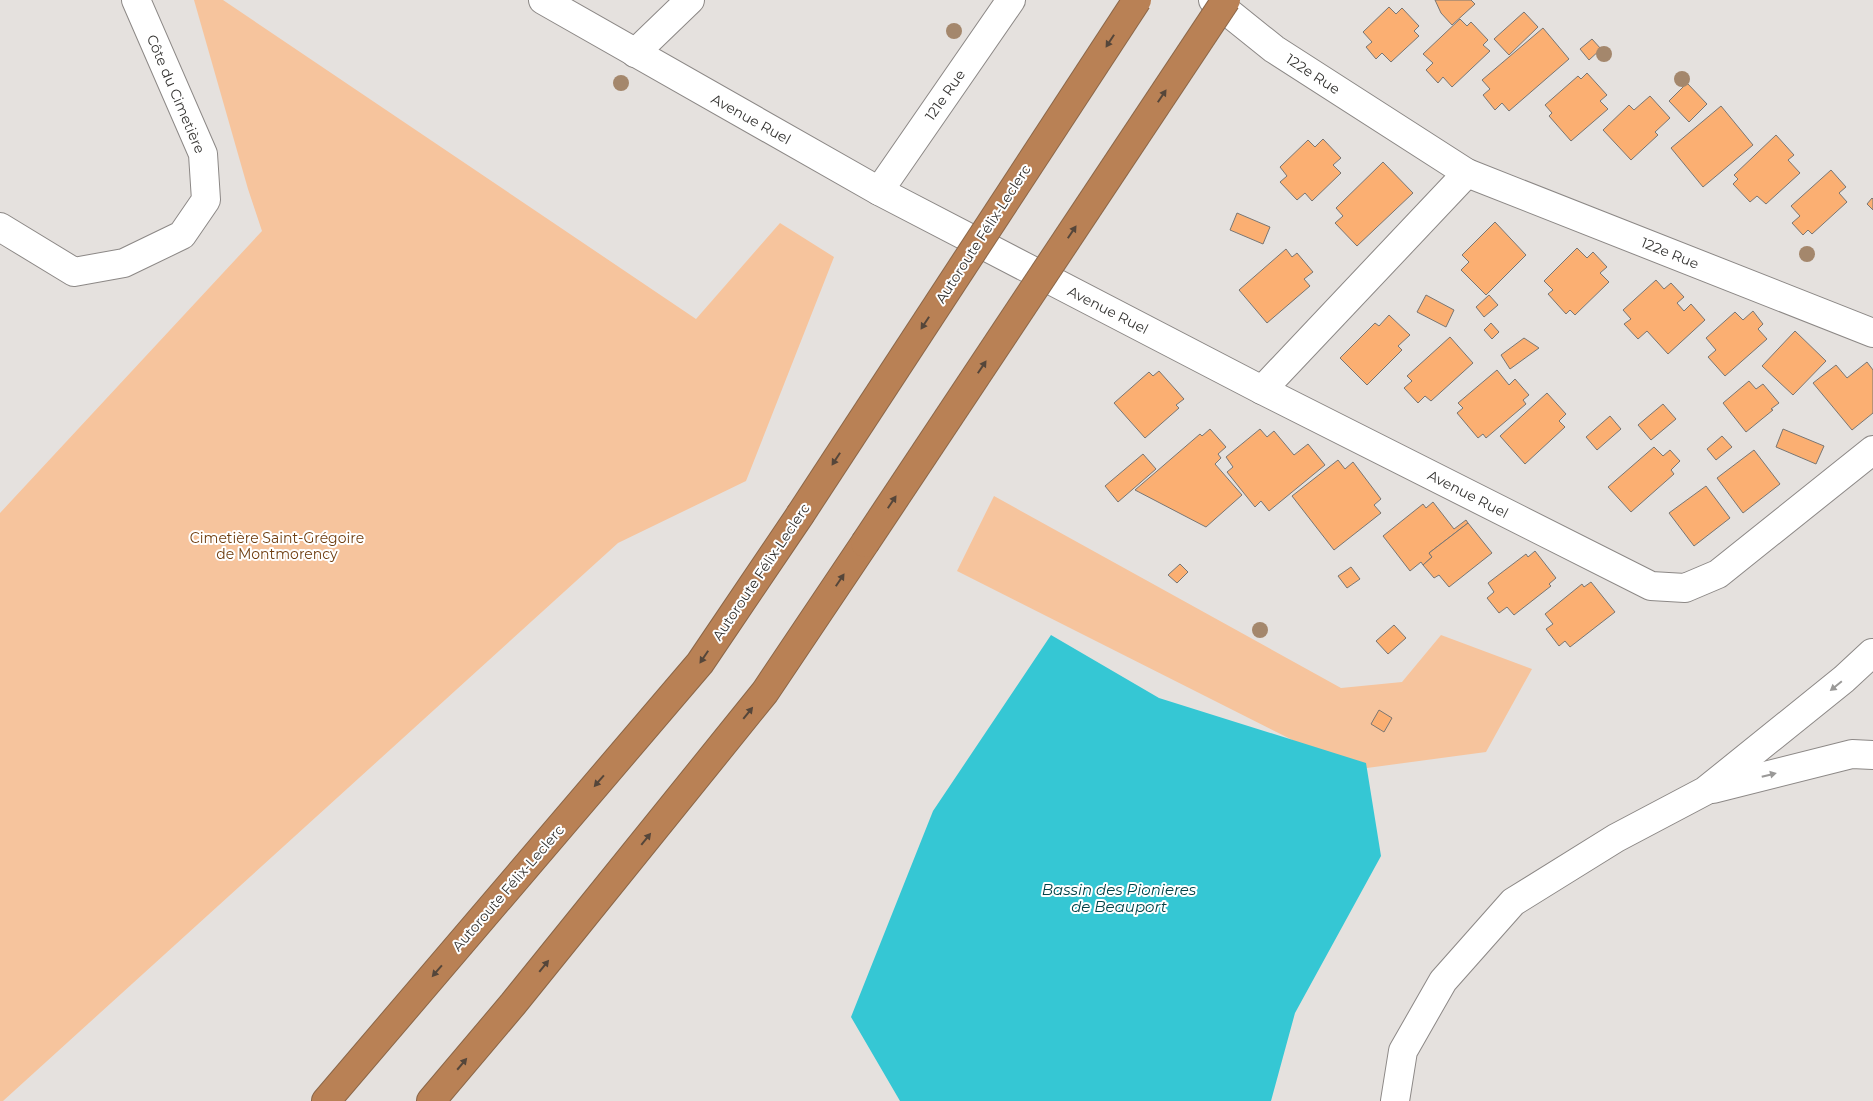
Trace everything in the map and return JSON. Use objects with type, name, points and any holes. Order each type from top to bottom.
[{"type":"highway","name":"Autoroute Félix-Leclerc","points":[[326,1101],[700,664],[1137,0]]},
{"type":"highway","points":[[431,1101],[513,1004],[765,692],[1226,0]]},
{"type":"street","name":"Côte du Cimetière","points":[[6,231],[74,272],[124,263],[182,235],[206,200],[204,154],[136,0]]},
{"type":"street","name":"Avenue Ruel","points":[[544,0],[879,191],[1262,390],[1651,586],[1685,588],[1718,574],[1873,450]]},
{"type":"street","points":[[636,53],[690,0]]},
{"type":"street","name":"121e Rue","points":[[879,191],[1011,0]]},
{"type":"street","name":"122e Rue","points":[[1213,0],[1274,49],[1467,174],[1873,334]]},
{"type":"street","points":[[1262,390],[1467,174]]},
{"type":"street","points":[[1396,1101],[1403,1051],[1443,981],[1513,902],[1616,838],[1705,791],[1844,679],[1873,653]]},
{"type":"street","points":[[1705,791],[1852,754],[1873,754]]},
{"type":"green space","name":"Cimetière Saint-Grégoire de Montmorency","points":[[194,0],[223,0],[696,319],[780,223],[834,257],[746,481],[618,543],[3,1101],[0,1101],[0,513],[262,231],[248,189]]},
{"type":"green space","points":[[994,496],[1341,688],[1402,682],[1441,635],[1532,669],[1486,752],[1352,770],[957,571]]},
{"type":"water","name":"Bassin des Pionieres de Beauport","points":[[1051,635],[1159,698],[1366,763],[1381,856],[1295,1013],[1271,1101],[900,1101],[851,1017],[933,811]]},
{"type":"building","points":[[1435,0],[1471,0],[1475,4],[1452,25],[1441,13]]},
{"type":"building","points":[[1389,7],[1396,14],[1402,8],[1419,26],[1414,31],[1419,36],[1391,62],[1382,53],[1376,59],[1366,47],[1372,42],[1363,32]]},
{"type":"building","points":[[1524,12],[1538,27],[1509,55],[1494,39]]},
{"type":"building","points":[[1460,19],[1467,26],[1471,22],[1488,40],[1483,45],[1490,51],[1452,87],[1443,77],[1438,83],[1426,70],[1433,63],[1423,54]]},
{"type":"building","points":[[1543,28],[1569,59],[1509,111],[1502,103],[1495,110],[1483,95],[1490,89],[1482,80]]},
{"type":"building","points":[[1592,39],[1601,49],[1589,60],[1580,49]]},
{"type":"building","points":[[1587,73],[1607,95],[1600,101],[1608,109],[1571,141],[1549,116],[1552,113],[1545,105],[1578,76],[1581,79]]},
{"type":"building","points":[[1687,83],[1707,104],[1689,122],[1669,101]]},
{"type":"building","points":[[1650,96],[1670,118],[1655,132],[1658,135],[1631,160],[1603,130],[1629,105],[1634,110]]},
{"type":"building","points":[[1721,106],[1753,145],[1703,187],[1671,148]]},
{"type":"building","points":[[1776,135],[1794,155],[1788,160],[1800,173],[1766,204],[1757,196],[1750,202],[1733,184],[1738,179],[1734,175]]},
{"type":"building","points":[[1323,139],[1341,158],[1333,165],[1341,173],[1312,201],[1305,193],[1297,200],[1280,182],[1287,176],[1280,167],[1308,140],[1315,147]]},
{"type":"building","points":[[1383,162],[1413,193],[1357,246],[1335,223],[1343,216],[1336,208]]},
{"type":"building","points":[[1831,170],[1846,187],[1839,193],[1847,202],[1812,234],[1808,230],[1803,235],[1792,223],[1800,216],[1791,206]]},
{"type":"building","points":[[1873,199],[1873,210],[1867,204]]},
{"type":"building","points":[[1237,213],[1270,227],[1263,244],[1230,230]]},
{"type":"building","points":[[1495,222],[1526,255],[1486,295],[1461,270],[1469,262],[1462,255]]},
{"type":"building","points":[[1577,248],[1587,258],[1593,252],[1607,267],[1600,273],[1609,282],[1575,315],[1570,310],[1566,314],[1548,294],[1553,290],[1544,281]]},
{"type":"building","points":[[1286,249],[1292,257],[1297,253],[1313,272],[1304,279],[1310,286],[1267,323],[1239,290]]},
{"type":"building","points":[[1656,280],[1664,289],[1671,283],[1684,297],[1677,303],[1684,311],[1691,304],[1705,320],[1668,354],[1647,331],[1638,339],[1624,324],[1631,319],[1623,310]]},
{"type":"building","points":[[1426,295],[1454,310],[1446,327],[1417,312]]},
{"type":"building","points":[[1489,295],[1498,305],[1484,317],[1476,307]]},
{"type":"building","points":[[1753,311],[1763,324],[1758,329],[1767,339],[1725,376],[1708,357],[1716,350],[1706,338],[1735,312],[1743,320]]},
{"type":"building","points":[[1389,315],[1410,335],[1398,346],[1402,350],[1367,385],[1340,358],[1375,323],[1379,326]]},
{"type":"building","points":[[1491,323],[1499,332],[1492,339],[1484,330]]},
{"type":"building","points":[[1795,331],[1826,361],[1793,395],[1762,366]]},
{"type":"building","points":[[1450,337],[1473,363],[1431,401],[1425,396],[1418,403],[1404,388],[1412,381],[1407,376]]},
{"type":"building","points":[[1524,338],[1539,348],[1510,369],[1501,355]]},
{"type":"building","points":[[1867,362],[1873,370],[1873,413],[1852,430],[1813,383],[1836,365],[1847,378]]},
{"type":"building","points":[[1497,370],[1509,385],[1515,379],[1529,395],[1523,400],[1526,404],[1486,438],[1483,434],[1478,438],[1457,413],[1463,408],[1458,403]]},
{"type":"building","points":[[1159,371],[1184,399],[1176,405],[1179,408],[1145,438],[1114,403],[1149,372],[1153,376]]},
{"type":"building","points":[[1749,381],[1756,389],[1763,384],[1779,403],[1746,432],[1723,403]]},
{"type":"building","points":[[1547,393],[1566,414],[1559,421],[1565,427],[1525,464],[1500,436]]},
{"type":"building","points":[[1663,404],[1676,419],[1651,440],[1638,425]]},
{"type":"building","points":[[1610,416],[1621,429],[1597,450],[1586,437]]},
{"type":"building","points":[[1210,429],[1226,447],[1218,454],[1221,458],[1215,464],[1242,495],[1206,527],[1135,490],[1200,434],[1202,436]]},
{"type":"building","points":[[1260,429],[1267,437],[1274,431],[1294,455],[1308,444],[1325,465],[1269,511],[1261,501],[1255,507],[1227,472],[1233,467],[1226,457]]},
{"type":"building","points":[[1783,429],[1824,446],[1816,464],[1776,447]]},
{"type":"building","points":[[1722,436],[1732,447],[1716,460],[1707,449]]},
{"type":"building","points":[[1654,447],[1663,456],[1670,450],[1680,461],[1671,470],[1674,474],[1631,512],[1608,487]]},
{"type":"building","points":[[1754,450],[1780,484],[1743,513],[1717,478]]},
{"type":"building","points":[[1143,454],[1156,469],[1118,502],[1105,486]]},
{"type":"building","points":[[1338,460],[1345,469],[1353,462],[1381,499],[1374,505],[1381,513],[1334,550],[1292,496]]},
{"type":"building","points":[[1706,486],[1730,518],[1694,546],[1669,513]]},
{"type":"building","points":[[1433,502],[1454,529],[1466,520],[1468,523],[1429,553],[1432,557],[1423,565],[1421,562],[1410,571],[1383,536],[1423,504],[1426,508]]},
{"type":"building","points":[[1468,523],[1492,553],[1449,587],[1439,575],[1434,578],[1423,565],[1432,557],[1429,553]]},
{"type":"building","points":[[1535,551],[1556,578],[1549,584],[1551,586],[1514,615],[1507,607],[1499,613],[1487,598],[1494,592],[1488,583],[1526,554],[1528,557]]},
{"type":"building","points":[[1180,564],[1188,572],[1177,583],[1168,575]]},
{"type":"building","points":[[1351,567],[1360,579],[1347,588],[1338,576]]},
{"type":"building","points":[[1591,582],[1615,612],[1570,647],[1565,641],[1559,646],[1546,629],[1553,624],[1545,614],[1582,584],[1584,587]]},
{"type":"building","points":[[1394,625],[1406,638],[1388,654],[1376,641]]},
{"type":"building","points":[[1379,710],[1392,718],[1384,732],[1371,724]]}]
